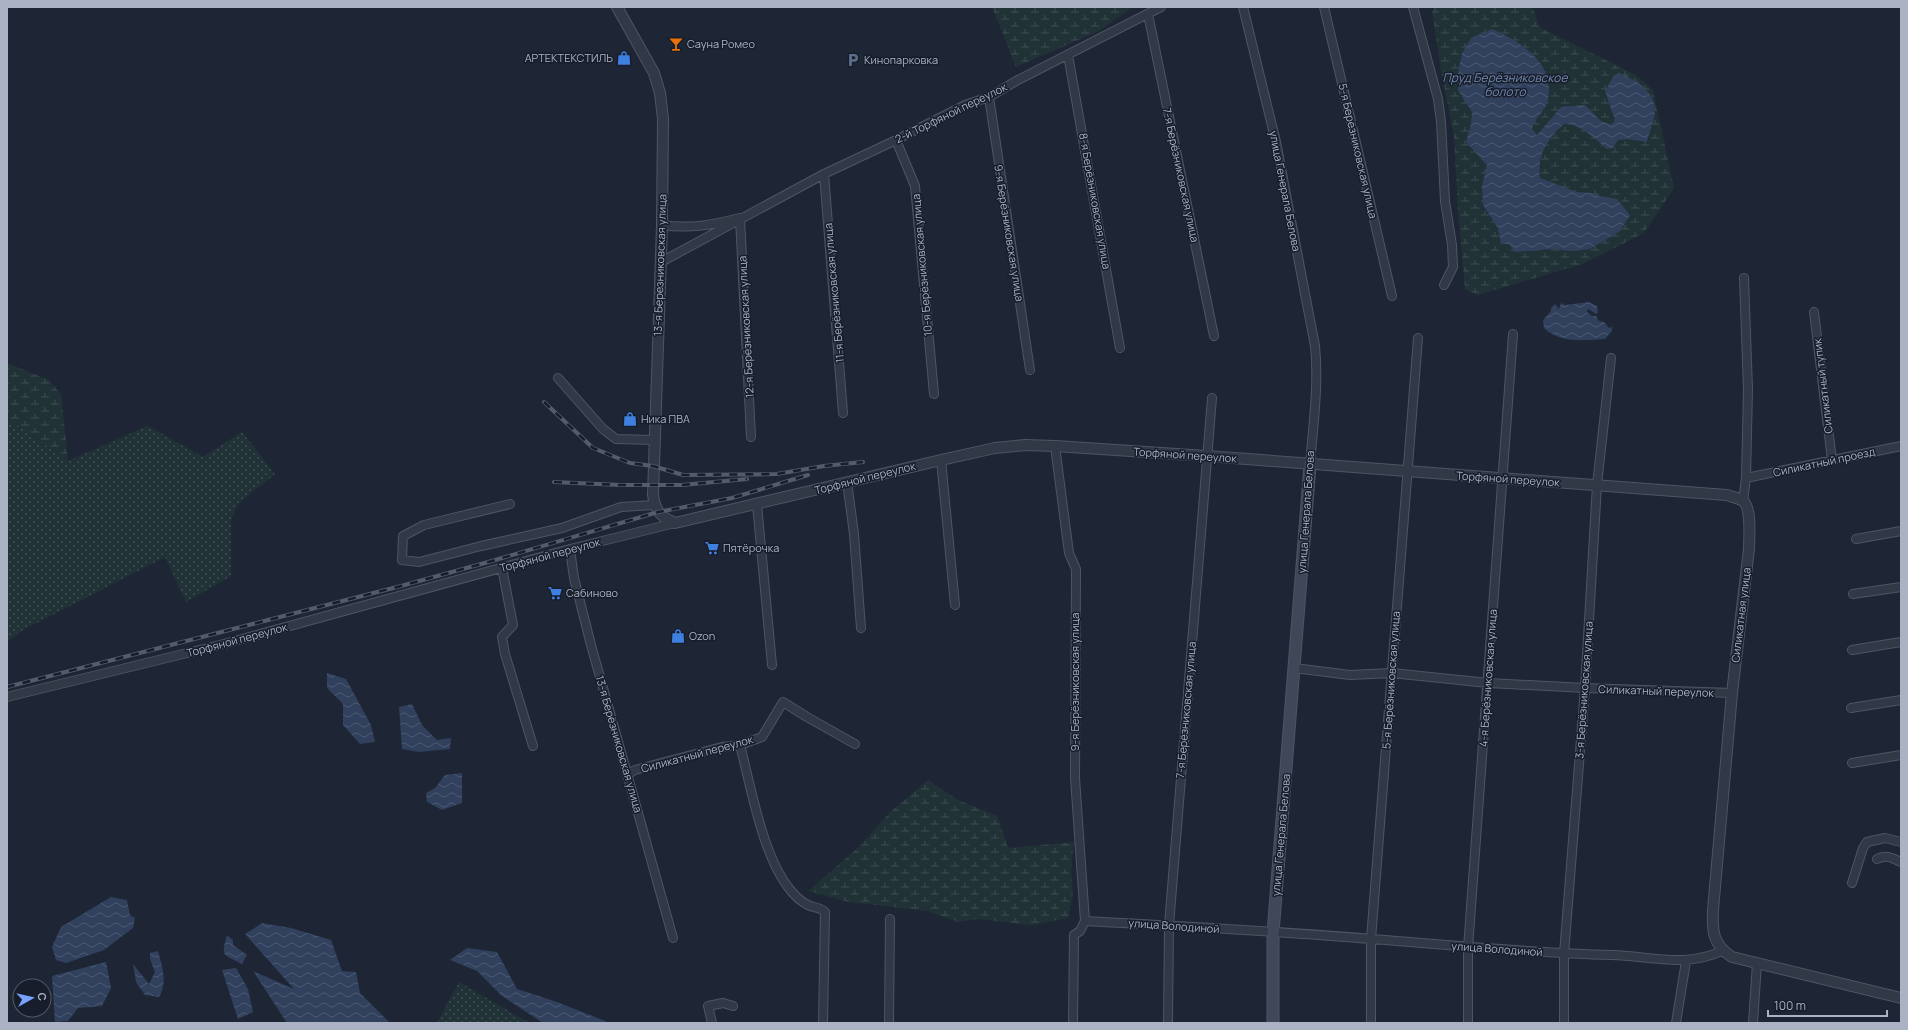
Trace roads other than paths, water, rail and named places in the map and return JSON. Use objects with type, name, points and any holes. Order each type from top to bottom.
[{"type":"main road","name":"улица Генерала Белова","points":[[1273,1023],[1273,933],[1310,465]]},
{"type":"street","name":"13-я Березниковская улица","points":[[617,7],[648,59],[654,73],[660,93],[664,130],[661,262],[654,440],[654,505]]},
{"type":"street","name":"2-й Торфяной переулок","points":[[661,262],[824,174],[965,105],[989,96],[1161,7]]},
{"type":"street","name":"улица Генерала Белова","points":[[1243,7],[1276,142],[1315,346],[1317,363],[1316,391],[1310,465]]},
{"type":"street","name":"5-я Берёзниковская улица","points":[[1324,7],[1392,296]]},
{"type":"street","points":[[1413,7],[1438,99],[1441,122],[1445,201],[1452,245],[1453,267],[1444,285]]},
{"type":"street","name":"7-я Берёзниковская улица","points":[[1148,14],[1214,336]]},
{"type":"street","name":"8-я Берёзниковская улица","points":[[1068,55],[1120,348]]},
{"type":"street","name":"9-я Берёзниковская улица","points":[[989,96],[1030,370]]},
{"type":"street","name":"10-я Берёзниковская улица","points":[[896,140],[915,186],[934,394]]},
{"type":"street","name":"11-я Берёзниковская улица","points":[[824,174],[843,413]]},
{"type":"street","name":"2-й Торфяной переулок","points":[[662,225],[683,228],[705,226],[740,218]]},
{"type":"street","name":"12-я Берёзниковская улица","points":[[740,218],[751,437]]},
{"type":"street","name":"Силикатная улица","points":[[1722,951],[1714,937],[1713,921],[1732,693],[1749,549],[1750,526],[1747,507],[1743,501],[1746,478],[1748,389],[1744,278]]},
{"type":"street","name":"Силикатный тупик","points":[[1814,312],[1832,460]]},
{"type":"street","name":"4-я Берёзниковская улица","points":[[1468,1023],[1468,948],[1513,334]]},
{"type":"street","name":"5-я Берёзниковская улица","points":[[1370,1023],[1371,939],[1418,338]]},
{"type":"street","name":"3-я Берёзниковская улица","points":[[1564,1023],[1564,954],[1585,688],[1597,485],[1611,358]]},
{"type":"street","points":[[558,378],[603,429],[616,439],[654,440]]},
{"type":"street","name":"7-я Берёзниковская улица","points":[[1168,1023],[1169,925],[1212,398]]},
{"type":"street","name":"Торфяной переулок","points":[[7,697],[232,642],[570,549],[995,448],[1055,446],[1207,456],[1310,465],[1728,495],[1743,501]]},
{"type":"street","name":"9-я Берёзниковская улица","points":[[1055,446],[1069,553],[1076,570],[1075,778],[1085,921]]},
{"type":"street","name":"Силикатный проезд","points":[[1746,478],[1901,446]]},
{"type":"street","points":[[941,460],[955,605]]},
{"type":"street","points":[[847,482],[856,560],[861,628]]},
{"type":"street","points":[[510,504],[424,525],[403,536],[402,560],[420,562],[562,528],[621,507],[654,505],[664,519],[675,524]]},
{"type":"street","points":[[757,504],[772,665]]},
{"type":"street","points":[[1856,539],[1901,531]]},
{"type":"street","name":"13-я Берёзниковская улица","points":[[570,549],[574,578],[591,646],[673,938]]},
{"type":"street","points":[[502,568],[513,625],[502,637],[505,654],[533,746]]},
{"type":"street","points":[[1853,594],[1901,587]]},
{"type":"street","points":[[1852,650],[1901,642]]},
{"type":"street","name":"Силикатный переулок","points":[[1294,668],[1350,675],[1392,673],[1488,683],[1732,693]]},
{"type":"street","points":[[1851,708],[1901,700]]},
{"type":"street","name":"Силикатный переулок","points":[[628,774],[635,770],[722,747],[740,745],[762,737],[783,702],[855,744]]},
{"type":"street","points":[[740,745],[773,863],[788,887],[800,901],[824,911],[823,1023]]},
{"type":"street","points":[[1852,763],[1901,756]]},
{"type":"street","points":[[1852,883],[1863,848],[1867,842],[1885,838],[1901,842]]},
{"type":"street","points":[[1877,859],[1883,856],[1890,857],[1901,862]]},
{"type":"street","points":[[889,1023],[890,918]]},
{"type":"street","points":[[1073,1023],[1074,935],[1080,931],[1085,921]]},
{"type":"street","name":"улица Володиной","points":[[1085,921],[1169,925],[1371,939],[1468,948],[1564,954],[1624,955],[1686,961],[1710,956],[1722,951]]},
{"type":"street","points":[[1722,951],[1732,957],[1901,998]]},
{"type":"street","points":[[1676,1023],[1686,961]]},
{"type":"street","points":[[1753,1023],[1757,963]]},
{"type":"street","points":[[712,1023],[708,1006],[723,1003],[733,1006]]},
{"type":"water","name":"Пруд Берёзниковское болото","points":[[1492,29],[1525,48],[1542,66],[1547,77],[1549,89],[1547,103],[1535,121],[1532,129],[1537,135],[1561,107],[1585,105],[1601,121],[1612,125],[1615,120],[1605,91],[1613,77],[1619,73],[1638,83],[1652,98],[1655,112],[1647,142],[1627,139],[1618,140],[1613,148],[1607,149],[1582,129],[1576,126],[1564,124],[1544,148],[1540,162],[1540,178],[1577,192],[1592,193],[1617,199],[1630,215],[1620,231],[1590,249],[1571,251],[1552,249],[1515,252],[1509,244],[1501,244],[1498,228],[1483,205],[1482,186],[1487,165],[1466,142],[1471,124],[1472,112],[1458,90],[1458,73],[1462,53],[1471,38]]},
{"type":"water","points":[[1589,302],[1597,306],[1598,313],[1596,314],[1588,309],[1587,312],[1592,316],[1596,316],[1599,321],[1604,322],[1609,328],[1612,327],[1612,331],[1605,339],[1565,339],[1557,337],[1544,328],[1543,320],[1555,304],[1559,309],[1561,303],[1565,305]]},
{"type":"water","points":[[327,673],[346,679],[371,725],[375,742],[360,744],[343,725],[343,704],[327,688]]},
{"type":"water","points":[[412,704],[422,725],[437,740],[451,738],[450,749],[419,752],[402,749],[399,707]]},
{"type":"water","points":[[462,773],[462,803],[442,810],[427,802],[426,793],[435,788],[445,775]]},
{"type":"water","points":[[111,897],[127,900],[130,915],[135,918],[133,928],[104,950],[66,963],[56,960],[52,947],[61,927]]},
{"type":"water","points":[[262,923],[291,928],[331,940],[342,971],[356,972],[360,993],[390,1023],[287,1023],[253,971],[294,989],[245,934]]},
{"type":"water","points":[[227,935],[233,940],[233,945],[247,955],[242,964],[225,954],[224,947]]},
{"type":"water","points":[[467,948],[497,952],[517,989],[557,1002],[610,1023],[543,1023],[502,996],[477,971],[450,960]]},
{"type":"water","points":[[158,951],[164,980],[162,992],[159,997],[145,995],[136,982],[133,964],[149,984],[155,972],[150,959],[150,953]]},
{"type":"water","points":[[106,962],[111,988],[102,1006],[78,1008],[68,1021],[55,1022],[52,976]]},
{"type":"water","points":[[236,968],[248,989],[253,1012],[238,1019],[222,970]]},
{"type":"railway","points":[[544,402],[593,448],[630,463],[653,466],[683,475],[777,474],[824,466],[863,462]]},
{"type":"railway","points":[[7,687],[401,586],[658,512],[732,498],[808,475]]},
{"type":"railway","points":[[554,482],[620,485],[682,485],[747,479]]},
{"type":"place","name":"Сауна Ромео","points":[[676,44]]},
{"type":"place","name":"АРТЕКТЕКСТИЛЬ","points":[[624,58]]},
{"type":"place","name":"Кинопарковка","points":[[853,60]]},
{"type":"place","name":"Ника ПВА","points":[[630,419]]},
{"type":"place","name":"Пятёрочка","points":[[712,548]]},
{"type":"place","name":"Сабиново","points":[[555,593]]},
{"type":"place","name":"Ozon","points":[[678,636]]}]
